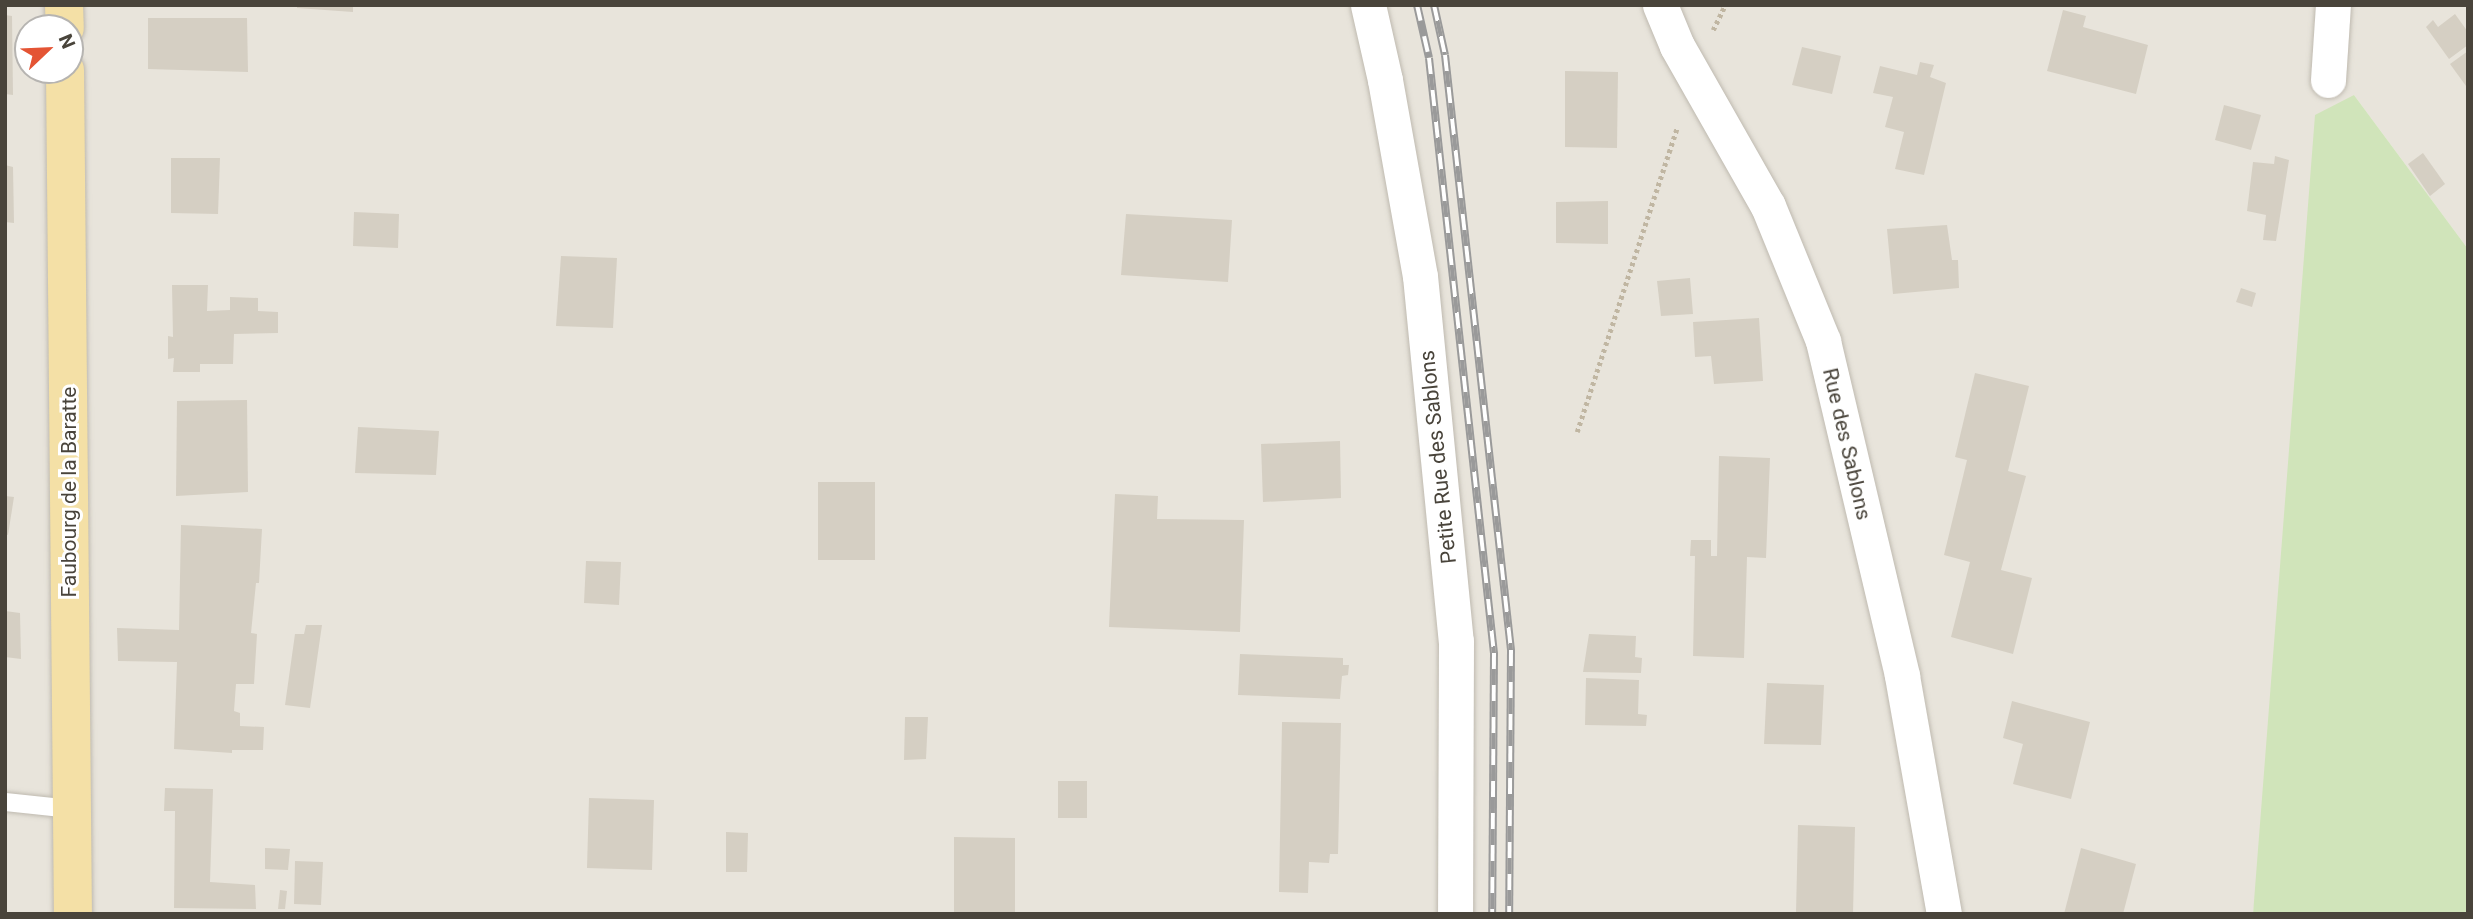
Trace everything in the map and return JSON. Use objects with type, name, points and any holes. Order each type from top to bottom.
[{"type":"main road","name":"Faubourg de la Baratte","points":[[65,84],[73,914]]},
{"type":"street","name":"Petite Rue des Sablons","points":[[1368,5],[1385,80],[1419,276],[1455,627],[1455,914]]},
{"type":"street","name":"Rue des Sablons","points":[[1660,5],[1677,47],[1768,206],[1823,341],[1902,676],[1944,914]]},
{"type":"street","points":[[2328,80],[2333,5]]},
{"type":"lane","points":[[5,802],[72,809]]},
{"type":"path","points":[[1577,432],[1693,76],[1724,5]]},
{"type":"shaded area","points":[[5,5],[2468,5],[2468,249],[2354,95],[2253,914],[5,914]]},
{"type":"green space","points":[[2354,95],[2468,249],[2468,914],[2253,914],[2315,115]]},
{"type":"building","points":[[297,5],[353,5],[353,12],[297,8]]},
{"type":"building","points":[[2063,10],[2086,16],[2083,27],[2148,45],[2136,94],[2047,71]]},
{"type":"building","points":[[2455,14],[2468,32],[2468,45],[2449,59],[2426,27],[2433,20],[2438,27]]},
{"type":"building","points":[[5,15],[12,16],[13,95],[5,94]]},
{"type":"building","points":[[148,18],[247,18],[248,72],[148,69]]},
{"type":"building","points":[[1802,47],[1841,56],[1832,94],[1792,85]]},
{"type":"building","points":[[2468,51],[2468,84],[2466,86],[2450,64]]},
{"type":"building","points":[[1920,62],[1934,65],[1930,77],[1946,83],[1924,175],[1895,169],[1904,132],[1885,127],[1893,97],[1873,93],[1880,66],[1917,75]]},
{"type":"building","points":[[1565,71],[1618,72],[1617,148],[1565,147]]},
{"type":"building","points":[[2224,105],[2261,115],[2251,150],[2215,140]]},
{"type":"building","points":[[2423,153],[2445,184],[2430,196],[2408,164]]},
{"type":"building","points":[[2275,156],[2289,160],[2276,241],[2263,240],[2266,215],[2247,211],[2253,162],[2274,164]]},
{"type":"building","points":[[171,158],[220,158],[218,214],[171,213]]},
{"type":"building","points":[[5,165],[13,167],[14,223],[5,222]]},
{"type":"building","points":[[1608,201],[1608,244],[1556,243],[1556,202]]},
{"type":"building","points":[[354,212],[399,214],[398,248],[353,246]]},
{"type":"building","points":[[1126,214],[1232,220],[1228,282],[1121,275]]},
{"type":"building","points":[[1947,225],[1952,260],[1958,260],[1959,288],[1893,294],[1887,229]]},
{"type":"building","points":[[561,256],[617,258],[613,328],[556,326]]},
{"type":"building","points":[[1690,278],[1693,314],[1661,316],[1657,281]]},
{"type":"building","points":[[172,285],[208,285],[207,311],[230,310],[230,297],[258,298],[258,311],[278,312],[278,333],[234,334],[233,364],[200,364],[200,372],[173,372],[174,358],[168,359],[168,336],[173,337]]},
{"type":"building","points":[[2241,288],[2256,293],[2252,307],[2236,302]]},
{"type":"building","points":[[1759,318],[1763,381],[1714,384],[1711,356],[1695,357],[1693,322]]},
{"type":"building","points":[[1975,373],[2029,386],[2008,471],[2026,476],[2001,570],[2032,578],[2013,654],[1951,637],[1970,562],[1944,555],[1967,460],[1955,457]]},
{"type":"building","points":[[247,400],[248,492],[176,496],[177,401]]},
{"type":"building","points":[[358,427],[439,431],[436,475],[355,473]]},
{"type":"building","points":[[1340,441],[1341,498],[1263,502],[1261,444]]},
{"type":"building","points":[[1719,456],[1770,458],[1766,558],[1747,557],[1744,658],[1693,656],[1695,556],[1690,556],[1691,540],[1711,540],[1711,556],[1717,556]]},
{"type":"building","points":[[818,482],[875,482],[875,560],[818,560]]},
{"type":"building","points":[[1115,494],[1158,496],[1157,519],[1244,520],[1240,632],[1109,627]]},
{"type":"building","points":[[5,496],[14,497],[8,535],[5,534]]},
{"type":"building","points":[[181,525],[262,529],[259,583],[256,583],[251,633],[257,634],[254,684],[236,684],[234,711],[240,713],[240,726],[264,727],[263,750],[232,750],[232,753],[174,749],[177,662],[118,661],[117,628],[179,630]]},
{"type":"building","points":[[586,561],[621,562],[619,605],[584,603]]},
{"type":"building","points":[[5,611],[20,613],[21,659],[5,657]]},
{"type":"building","points":[[306,625],[322,625],[310,708],[285,705],[295,634],[304,634]]},
{"type":"building","points":[[1589,634],[1636,636],[1635,657],[1642,658],[1641,673],[1583,672]]},
{"type":"building","points":[[1240,654],[1343,658],[1343,665],[1349,665],[1348,675],[1342,676],[1340,699],[1238,695]]},
{"type":"building","points":[[1586,678],[1639,680],[1638,714],[1647,715],[1646,726],[1585,725]]},
{"type":"building","points":[[1767,683],[1824,685],[1821,745],[1764,744]]},
{"type":"building","points":[[2012,701],[2090,722],[2071,799],[2013,784],[2023,744],[2003,738]]},
{"type":"building","points":[[905,717],[928,717],[926,759],[904,760]]},
{"type":"building","points":[[1282,722],[1341,723],[1338,854],[1330,854],[1329,863],[1309,862],[1308,893],[1279,892]]},
{"type":"building","points":[[1058,781],[1087,781],[1087,818],[1058,818]]},
{"type":"building","points":[[165,788],[213,789],[210,882],[255,885],[256,909],[174,908],[175,811],[164,811]]},
{"type":"building","points":[[589,798],[654,800],[652,870],[587,868]]},
{"type":"building","points":[[1798,825],[1855,827],[1853,914],[1796,913]]},
{"type":"building","points":[[726,832],[748,833],[747,872],[726,872]]},
{"type":"building","points":[[954,837],[1015,838],[1015,914],[954,914]]},
{"type":"building","points":[[265,848],[290,849],[288,870],[265,869]]},
{"type":"building","points":[[2081,848],[2136,864],[2123,914],[2064,914]]},
{"type":"building","points":[[295,861],[323,862],[321,905],[294,904]]},
{"type":"building","points":[[280,890],[287,891],[285,909],[278,909]]},
{"type":"railway","points":[[1417,5],[1429,58],[1494,653],[1492,914]]},
{"type":"railway","points":[[1434,5],[1445,55],[1511,650],[1509,914]]}]
